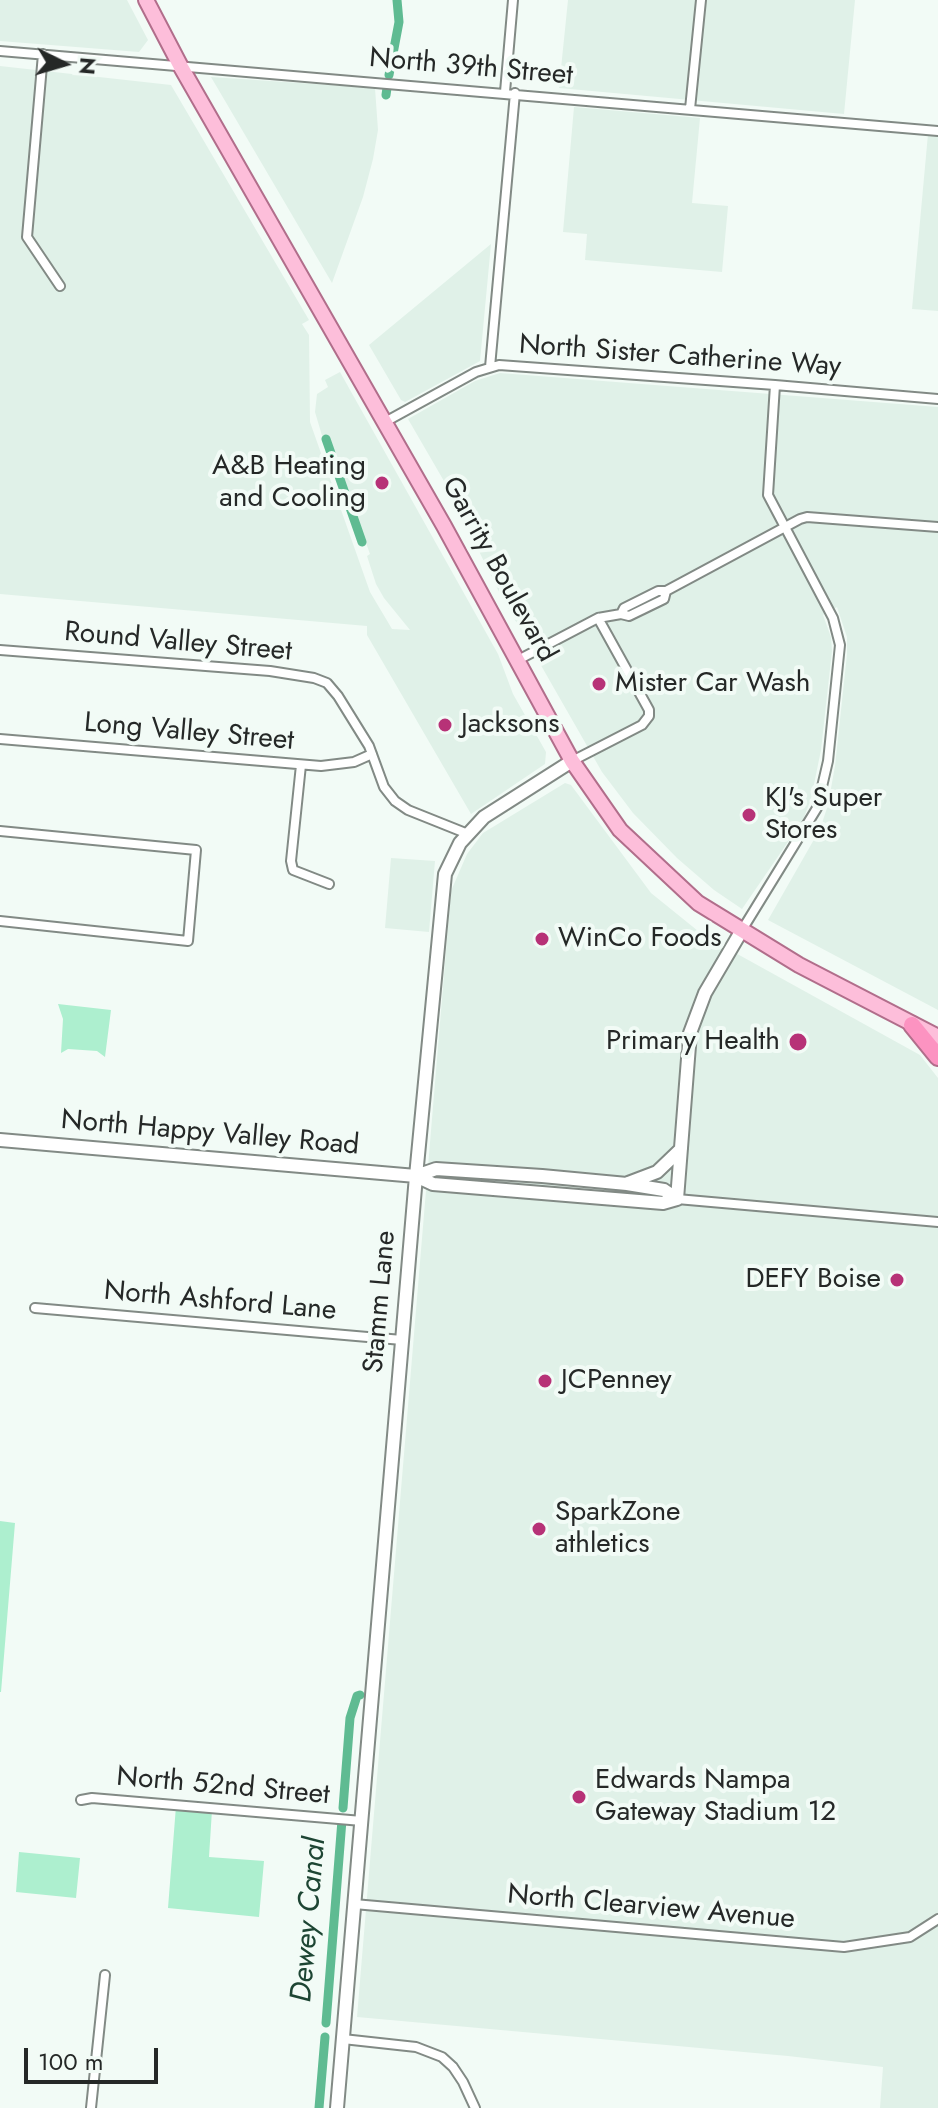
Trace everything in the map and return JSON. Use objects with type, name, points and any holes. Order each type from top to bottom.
[{"type":"highway","points":[[912,1025],[938,1057]]},
{"type":"main road","name":"Garrity Boulevard","points":[[146,0],[181,67],[385,422],[572,761],[620,830],[698,903],[799,965],[938,1037]]},
{"type":"main road","name":"Stamm Lane","points":[[337,2108],[416,1176],[445,874],[460,843],[484,817],[572,761]]},
{"type":"main road","points":[[677,1199],[690,1033],[705,993],[742,930]]},
{"type":"main road","name":"North Happy Valley Road","points":[[0,1140],[416,1176],[433,1184],[663,1203],[677,1199]]},
{"type":"main road","points":[[627,1184],[657,1172],[681,1149]]},
{"type":"main road","name":"North Happy Valley Road","points":[[416,1176],[436,1169],[627,1184],[664,1190],[677,1199]]},
{"type":"street","points":[[505,92],[513,0]]},
{"type":"street","points":[[690,109],[701,0]]},
{"type":"street","name":"North 39th Street","points":[[0,51],[938,131]]},
{"type":"street","points":[[43,54],[27,237],[60,286]]},
{"type":"street","points":[[490,367],[515,93]]},
{"type":"street","name":"North Sister Catherine Way","points":[[385,422],[490,367],[514,366],[938,399]]},
{"type":"street","points":[[742,930],[814,816],[828,761],[839,665],[840,645],[833,618],[768,495],[775,385]]},
{"type":"street","points":[[518,660],[598,618],[621,614],[624,608],[658,591],[666,591],[783,526],[807,517],[938,527]]},
{"type":"street","name":"Stamm Lane","points":[[572,761],[642,725],[649,716],[649,710],[598,618]]},
{"type":"street","name":"Round Valley Street","points":[[0,650],[270,671],[327,683],[372,754],[384,787],[395,801],[408,810],[468,834]]},
{"type":"street","name":"Long Valley Street","points":[[0,739],[321,766],[354,762],[372,754]]},
{"type":"street","points":[[301,765],[291,861],[293,870],[329,884]]},
{"type":"street","points":[[0,831],[196,850],[188,941],[0,921]]},
{"type":"street","name":"North Happy Valley Road","points":[[677,1199],[935,1221]]},
{"type":"street","name":"North Ashford Lane","points":[[35,1308],[402,1340]]},
{"type":"street","name":"North 52nd Street","points":[[81,1800],[92,1798],[362,1821]]},
{"type":"street","name":"North Clearview Avenue","points":[[354,1904],[844,1947],[910,1937],[938,1919]]},
{"type":"street","points":[[91,2108],[105,1975]]},
{"type":"street","points":[[343,2039],[416,2047],[442,2057],[463,2082],[475,2108]]},
{"type":"shaded area","points":[[0,0],[127,0],[148,40],[139,52],[0,41]]},
{"type":"shaded area","points":[[568,0],[855,0],[844,114],[559,88]]},
{"type":"shaded area","points":[[0,66],[171,85],[309,320],[302,324],[309,335],[310,422],[370,592],[392,629],[410,630],[376,584],[367,556],[370,554],[328,438],[323,439],[315,412],[317,394],[328,387],[325,380],[340,372],[498,654],[513,694],[546,752],[545,764],[471,814],[367,635],[367,626],[0,594]]},
{"type":"shaded area","points":[[211,77],[375,88],[378,130],[373,159],[363,197],[332,283]]},
{"type":"shaded area","points":[[574,107],[700,118],[692,203],[728,206],[722,272],[585,260],[587,234],[563,232]]},
{"type":"shaded area","points":[[928,134],[938,135],[938,311],[912,309]]},
{"type":"shaded area","points":[[491,244],[480,361],[405,402],[401,400],[369,345]]},
{"type":"shaded area","points":[[500,373],[938,407],[938,1010],[768,920],[820,829],[828,805],[847,654],[847,637],[837,607],[823,615],[831,637],[832,651],[821,750],[811,799],[803,820],[742,909],[677,858],[633,813],[602,772],[499,592],[448,488],[408,419],[475,381]]},
{"type":"shaded area","points":[[565,783],[571,785],[651,893],[703,935],[920,1055],[938,1078],[938,2108],[880,2108],[883,2067],[357,2017],[451,891],[467,854],[483,833]]},
{"type":"shaded area","points":[[391,858],[435,861],[429,932],[385,928]]},
{"type":"green space","points":[[58,1004],[111,1010],[105,1057],[97,1051],[68,1049],[61,1053],[63,1019]]},
{"type":"green space","points":[[0,1521],[15,1523],[1,1692],[0,1692]]},
{"type":"green space","points":[[176,1806],[212,1810],[209,1857],[264,1861],[259,1917],[168,1908]]},
{"type":"green space","points":[[19,1852],[80,1858],[76,1898],[16,1892]]},
{"type":"waterway","name":"Dewey Canal","points":[[389,75],[399,22],[397,0]]},
{"type":"waterway","name":"Dewey Canal","points":[[386,95],[387,88]]},
{"type":"waterway","name":"Dewey Canal","points":[[326,439],[362,542]]},
{"type":"waterway","name":"Dewey Canal","points":[[343,1808],[350,1718],[360,1695]]},
{"type":"waterway","name":"Dewey Canal","points":[[326,2023],[342,1820]]},
{"type":"waterway","name":"Dewey Canal","points":[[319,2108],[325,2037]]},
{"type":"place","name":"A&B Heating and Cooling","points":[[382,483]]},
{"type":"place","name":"Mister Car Wash","points":[[599,684]]},
{"type":"place","name":"Jacksons","points":[[445,725]]},
{"type":"place","name":"KJ's Super Stores","points":[[749,815]]},
{"type":"place","name":"WinCo Foods","points":[[542,939]]},
{"type":"place","name":"Primary Health","points":[[798,1042]]},
{"type":"place","name":"DEFY Boise","points":[[897,1280]]},
{"type":"place","name":"JCPenney","points":[[545,1381]]},
{"type":"place","name":"SparkZone athletics","points":[[539,1529]]},
{"type":"place","name":"Edwards Nampa Gateway Stadium 12","points":[[579,1797]]}]
